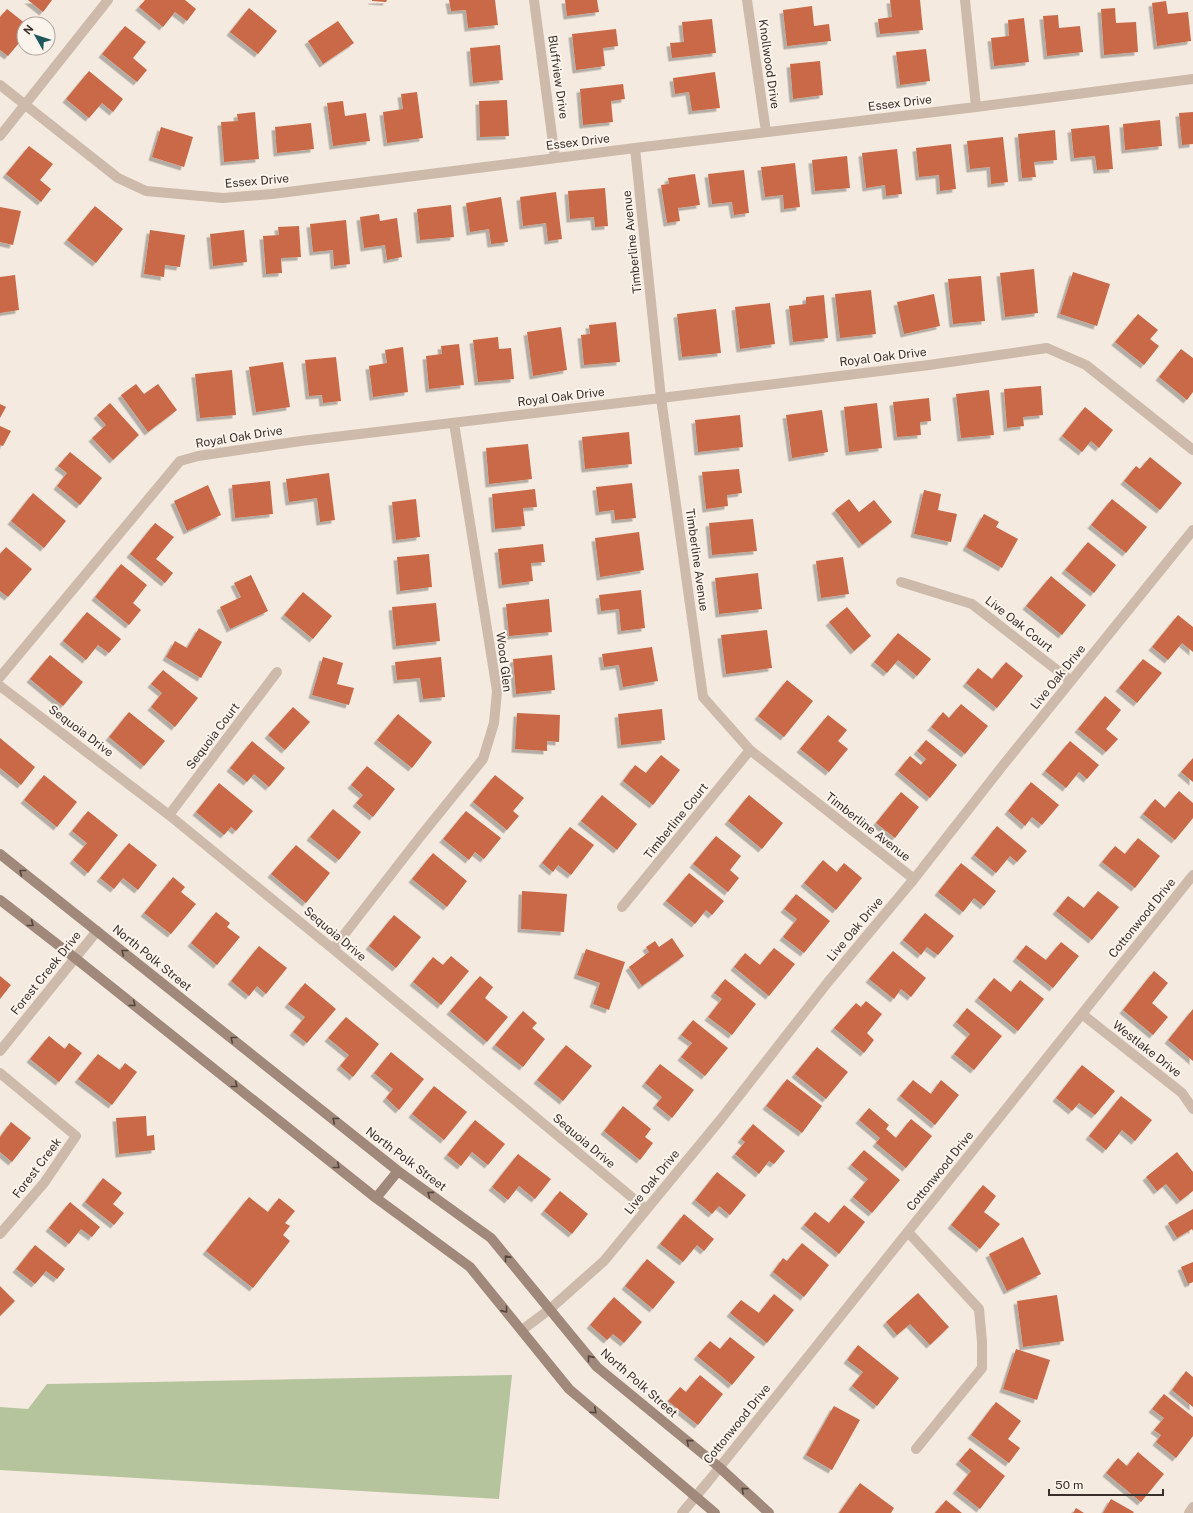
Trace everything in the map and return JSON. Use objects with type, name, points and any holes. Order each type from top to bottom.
[{"type":"main road","name":"North Polk Street","points":[[0,854],[398,1171],[491,1238],[597,1367],[719,1467],[769,1513]]},
{"type":"main road","points":[[0,900],[376,1198],[470,1267],[569,1389],[715,1513]]},
{"type":"main road","points":[[376,1198],[398,1171]]},
{"type":"street","points":[[0,136],[108,0]]},
{"type":"street","name":"Bluffview Drive","points":[[534,0],[555,158]]},
{"type":"street","name":"Knollwood Drive","points":[[747,0],[766,132]]},
{"type":"street","points":[[965,0],[976,107]]},
{"type":"street","name":"Essex Drive","points":[[0,85],[118,178],[146,191],[223,198],[272,194],[1193,79]]},
{"type":"street","name":"Timberline Avenue","points":[[634,148],[661,398],[702,697],[750,750],[914,879]]},
{"type":"street","name":"Royal Oak Drive","points":[[0,677],[180,461],[198,456],[301,441],[661,398],[1047,348],[1086,365],[1193,450]]},
{"type":"street","name":"Wood Glen","points":[[333,949],[483,759],[494,723],[497,691],[454,423]]},
{"type":"street","name":"Live Oak Drive","points":[[522,1330],[550,1309],[604,1261],[721,1119],[828,982],[914,879],[1004,764],[1193,530]]},
{"type":"street","name":"Live Oak Court","points":[[901,582],[972,604],[1071,681]]},
{"type":"street","name":"Sequoia Court","points":[[169,815],[277,672]]},
{"type":"street","name":"Sequoia Drive","points":[[0,686],[169,815],[333,949],[646,1210]]},
{"type":"street","name":"Timberline Court","points":[[622,907],[750,750]]},
{"type":"street","name":"Cottonwood Drive","points":[[682,1513],[1193,875]]},
{"type":"street","name":"Forest Creek Drive","points":[[0,1051],[97,931]]},
{"type":"street","name":"Westlake Drive","points":[[1082,1014],[1182,1093],[1193,1108]]},
{"type":"street","name":"Forest Creek","points":[[0,1073],[76,1136],[44,1183],[0,1234]]},
{"type":"street","points":[[908,1232],[979,1309],[982,1342],[982,1368],[916,1449]]},
{"type":"street","points":[[1189,1513],[1193,1507]]},
{"type":"green space","points":[[512,1375],[499,1499],[0,1470],[0,1407],[28,1409],[47,1384]]},
{"type":"building","points":[[28,0],[52,0],[43,12]]},
{"type":"building","points":[[145,0],[185,0],[196,9],[187,21],[175,12],[163,27],[139,7]]},
{"type":"building","points":[[372,0],[387,0],[386,2]]},
{"type":"building","points":[[449,0],[495,0],[498,25],[468,28],[466,10],[451,11]]},
{"type":"building","points":[[565,0],[597,0],[599,12],[567,16]]},
{"type":"building","points":[[890,0],[920,0],[923,30],[880,34],[878,19],[892,17]]},
{"type":"building","points":[[1166,1],[1168,14],[1188,12],[1191,41],[1157,46],[1152,3]]},
{"type":"building","points":[[812,6],[814,26],[829,24],[831,41],[787,46],[783,10]]},
{"type":"building","points":[[249,8],[277,31],[258,54],[230,32]]},
{"type":"building","points":[[1115,8],[1116,23],[1136,22],[1138,52],[1104,55],[1101,9]]},
{"type":"building","points":[[7,9],[16,16],[16,46],[8,56],[0,50],[0,17]]},
{"type":"building","points":[[1058,15],[1059,28],[1080,26],[1083,52],[1047,56],[1043,16]]},
{"type":"building","points":[[1024,18],[1029,62],[994,66],[991,38],[1009,36],[1008,20]]},
{"type":"building","points":[[712,19],[716,53],[672,58],[670,43],[684,42],[682,22]]},
{"type":"building","points":[[338,21],[354,43],[323,64],[308,41]]},
{"type":"building","points":[[125,26],[146,42],[133,58],[147,70],[137,82],[102,54]]},
{"type":"building","points":[[616,29],[618,46],[603,48],[605,66],[576,70],[572,34]]},
{"type":"building","points":[[500,45],[503,80],[473,83],[470,48]]},
{"type":"building","points":[[926,49],[930,81],[900,85],[896,52]]},
{"type":"building","points":[[820,61],[823,95],[793,99],[790,64]]},
{"type":"building","points":[[89,71],[123,99],[113,112],[102,103],[89,118],[66,99]]},
{"type":"building","points":[[715,72],[720,108],[692,111],[689,92],[675,94],[673,78]]},
{"type":"building","points":[[623,84],[625,99],[611,101],[613,122],[583,125],[580,89]]},
{"type":"building","points":[[417,92],[423,138],[387,143],[383,112],[403,109],[401,94]]},
{"type":"building","points":[[507,100],[509,136],[480,137],[479,101]]},
{"type":"building","points":[[343,101],[345,116],[366,113],[370,141],[333,146],[327,103]]},
{"type":"building","points":[[255,112],[259,159],[224,162],[221,122],[238,121],[237,114]]},
{"type":"building","points":[[1193,112],[1193,144],[1182,145],[1179,113]]},
{"type":"building","points":[[1160,120],[1162,146],[1125,150],[1123,124]]},
{"type":"building","points":[[311,123],[314,149],[277,153],[275,127]]},
{"type":"building","points":[[1109,125],[1113,169],[1097,170],[1095,156],[1074,158],[1071,129]]},
{"type":"building","points":[[161,127],[193,137],[184,167],[152,157]]},
{"type":"building","points":[[1055,130],[1057,160],[1034,162],[1036,177],[1022,178],[1018,134]]},
{"type":"building","points":[[1003,137],[1008,182],[991,184],[990,167],[970,169],[967,141]]},
{"type":"building","points":[[951,144],[956,189],[940,191],[939,175],[919,177],[916,148]]},
{"type":"building","points":[[29,146],[53,164],[40,180],[51,189],[41,202],[6,174]]},
{"type":"building","points":[[897,149],[902,194],[886,196],[885,185],[866,188],[862,153]]},
{"type":"building","points":[[847,156],[850,188],[815,191],[812,160]]},
{"type":"building","points":[[795,163],[800,207],[784,209],[783,195],[765,197],[761,167]]},
{"type":"building","points":[[744,170],[749,213],[734,215],[732,202],[712,204],[708,174]]},
{"type":"building","points":[[695,174],[700,205],[678,208],[680,221],[667,223],[661,185],[669,184],[668,178]]},
{"type":"building","points":[[605,188],[608,226],[595,227],[594,217],[570,219],[568,191]]},
{"type":"building","points":[[556,192],[562,239],[548,241],[546,223],[523,226],[520,197]]},
{"type":"building","points":[[501,197],[508,242],[491,244],[489,229],[470,232],[466,203]]},
{"type":"building","points":[[451,205],[454,237],[420,240],[417,209]]},
{"type":"building","points":[[95,206],[123,229],[96,263],[67,240]]},
{"type":"building","points":[[0,207],[21,211],[13,245],[0,242]]},
{"type":"building","points":[[379,214],[380,221],[397,218],[402,257],[387,260],[385,245],[364,248],[360,217]]},
{"type":"building","points":[[346,220],[350,264],[334,266],[333,250],[313,252],[310,224]]},
{"type":"building","points":[[299,226],[301,257],[281,258],[282,273],[266,274],[263,236],[279,235],[278,227]]},
{"type":"building","points":[[150,230],[185,235],[180,267],[165,265],[164,277],[144,274]]},
{"type":"building","points":[[244,230],[247,262],[213,266],[210,234]]},
{"type":"building","points":[[1034,269],[1038,313],[1005,317],[1000,273]]},
{"type":"building","points":[[1073,272],[1110,284],[1097,326],[1060,314]]},
{"type":"building","points":[[15,275],[19,310],[0,313],[0,277]]},
{"type":"building","points":[[981,276],[985,321],[953,324],[948,279]]},
{"type":"building","points":[[871,290],[876,334],[840,338],[835,294]]},
{"type":"building","points":[[934,294],[940,326],[904,334],[897,302]]},
{"type":"building","points":[[824,295],[828,338],[793,342],[789,306],[806,304],[806,297]]},
{"type":"building","points":[[770,303],[775,344],[740,349],[735,307]]},
{"type":"building","points":[[716,309],[721,353],[682,357],[677,314]]},
{"type":"building","points":[[1138,314],[1158,330],[1150,339],[1159,346],[1144,365],[1115,342]]},
{"type":"building","points":[[616,322],[620,362],[584,365],[581,335],[590,334],[589,325]]},
{"type":"building","points":[[561,327],[567,370],[533,376],[527,332]]},
{"type":"building","points":[[498,337],[499,349],[511,348],[514,379],[478,382],[473,340]]},
{"type":"building","points":[[459,344],[464,385],[429,389],[426,356],[442,354],[441,346]]},
{"type":"building","points":[[403,347],[408,392],[373,397],[369,366],[387,363],[385,350]]},
{"type":"building","points":[[1181,349],[1193,358],[1193,392],[1187,400],[1159,377]]},
{"type":"building","points":[[336,357],[341,401],[323,403],[322,395],[309,396],[305,360]]},
{"type":"building","points":[[283,362],[290,407],[256,412],[249,367]]},
{"type":"building","points":[[232,370],[236,415],[200,418],[195,374]]},
{"type":"building","points":[[136,384],[144,394],[158,384],[177,410],[148,432],[121,395]]},
{"type":"building","points":[[1041,386],[1043,415],[1023,417],[1024,426],[1007,428],[1004,389]]},
{"type":"building","points":[[989,390],[994,435],[961,438],[956,394]]},
{"type":"building","points":[[929,398],[931,421],[920,422],[921,435],[897,437],[893,402]]},
{"type":"building","points":[[110,403],[139,435],[113,460],[92,438],[106,425],[97,415]]},
{"type":"building","points":[[877,403],[882,448],[849,452],[844,407]]},
{"type":"building","points":[[0,404],[6,407],[0,418]]},
{"type":"building","points":[[1085,407],[1113,430],[1099,448],[1091,441],[1082,452],[1062,436]]},
{"type":"building","points":[[822,410],[828,452],[792,458],[786,415]]},
{"type":"building","points":[[740,415],[743,447],[698,452],[695,420]]},
{"type":"building","points":[[0,426],[11,431],[3,446],[0,445]]},
{"type":"building","points":[[629,432],[632,464],[585,469],[582,437]]},
{"type":"building","points":[[528,444],[532,479],[489,484],[486,448]]},
{"type":"building","points":[[70,452],[102,478],[80,505],[57,486],[67,473],[58,466]]},
{"type":"building","points":[[1150,457],[1182,483],[1160,510],[1124,481],[1136,466],[1140,469]]},
{"type":"building","points":[[739,469],[742,493],[727,495],[728,506],[706,509],[702,472]]},
{"type":"building","points":[[329,473],[335,520],[320,522],[317,498],[289,502],[286,479]]},
{"type":"building","points":[[270,481],[273,514],[235,518],[232,485]]},
{"type":"building","points":[[632,483],[636,518],[615,520],[614,510],[599,512],[596,487]]},
{"type":"building","points":[[208,485],[221,515],[187,531],[174,501]]},
{"type":"building","points":[[535,489],[537,507],[523,508],[525,526],[495,529],[492,494]]},
{"type":"building","points":[[924,490],[941,494],[938,510],[957,514],[951,542],[914,534]]},
{"type":"building","points":[[33,493],[66,521],[44,548],[11,521]]},
{"type":"building","points":[[416,499],[420,537],[396,540],[392,502]]},
{"type":"building","points":[[849,499],[859,512],[874,500],[892,522],[862,545],[835,510]]},
{"type":"building","points":[[1112,499],[1147,527],[1126,553],[1091,525]]},
{"type":"building","points":[[984,514],[999,522],[996,527],[1018,539],[1002,568],[966,547]]},
{"type":"building","points":[[753,519],[757,551],[712,555],[709,523]]},
{"type":"building","points":[[155,523],[174,537],[156,559],[173,573],[165,583],[130,554]]},
{"type":"building","points":[[639,532],[644,570],[600,577],[595,538]]},
{"type":"building","points":[[1088,542],[1116,565],[1094,593],[1065,570]]},
{"type":"building","points":[[543,544],[545,562],[531,563],[533,581],[502,585],[498,549]]},
{"type":"building","points":[[6,547],[32,569],[8,597],[0,591],[0,554]]},
{"type":"building","points":[[429,554],[432,587],[400,591],[397,557]]},
{"type":"building","points":[[843,557],[849,594],[821,598],[816,561]]},
{"type":"building","points":[[121,564],[147,585],[133,603],[141,610],[129,625],[95,597]]},
{"type":"building","points":[[758,573],[762,609],[719,614],[715,578]]},
{"type":"building","points":[[251,575],[268,611],[230,629],[220,607],[241,597],[234,583]]},
{"type":"building","points":[[1051,576],[1086,605],[1062,635],[1026,606]]},
{"type":"building","points":[[641,590],[645,628],[621,631],[619,609],[601,611],[599,595]]},
{"type":"building","points":[[303,592],[332,616],[313,639],[284,615]]},
{"type":"building","points":[[549,599],[552,632],[509,636],[506,604]]},
{"type":"building","points":[[436,603],[440,641],[396,646],[392,607]]},
{"type":"building","points":[[847,607],[871,636],[854,651],[829,622]]},
{"type":"building","points":[[87,612],[121,639],[109,653],[98,645],[86,660],[63,641]]},
{"type":"building","points":[[1178,615],[1193,627],[1193,652],[1182,643],[1168,660],[1152,647]]},
{"type":"building","points":[[199,628],[222,642],[201,678],[166,657],[175,641],[187,648]]},
{"type":"building","points":[[767,630],[772,668],[726,674],[721,635]]},
{"type":"building","points":[[898,633],[931,659],[917,676],[898,660],[887,673],[874,662]]},
{"type":"building","points":[[652,647],[658,681],[623,687],[619,665],[604,667],[602,654]]},
{"type":"building","points":[[50,655],[83,682],[63,706],[30,679]]},
{"type":"building","points":[[552,655],[555,690],[516,694],[513,659]]},
{"type":"building","points":[[323,657],[343,663],[337,684],[354,688],[349,705],[312,695]]},
{"type":"building","points":[[441,657],[445,697],[423,699],[420,678],[397,680],[395,662]]},
{"type":"building","points":[[1143,659],[1162,673],[1137,703],[1119,688]]},
{"type":"building","points":[[1006,662],[1023,676],[997,708],[966,683],[978,668],[992,679]]},
{"type":"building","points":[[163,670],[198,698],[175,727],[151,707],[162,693],[151,684]]},
{"type":"building","points":[[787,680],[813,701],[784,737],[758,716]]},
{"type":"building","points":[[1105,696],[1121,710],[1106,729],[1118,739],[1106,752],[1078,729]]},
{"type":"building","points":[[961,704],[988,726],[965,754],[931,727],[943,712],[949,718]]},
{"type":"building","points":[[293,707],[310,722],[285,750],[268,735]]},
{"type":"building","points":[[662,709],[665,740],[621,745],[618,714]]},
{"type":"building","points":[[129,712],[165,741],[144,766],[109,737]]},
{"type":"building","points":[[517,713],[560,715],[559,742],[547,741],[547,751],[515,749]]},
{"type":"building","points":[[398,714],[432,742],[412,768],[377,740]]},
{"type":"building","points":[[828,715],[847,730],[838,741],[848,749],[829,772],[800,749]]},
{"type":"building","points":[[0,738],[35,767],[21,785],[0,768]]},
{"type":"building","points":[[926,740],[957,765],[930,798],[898,771],[910,756],[921,765],[926,759],[917,751]]},
{"type":"building","points":[[252,741],[285,768],[269,787],[254,774],[247,782],[230,768]]},
{"type":"building","points":[[1070,741],[1099,765],[1087,779],[1079,772],[1066,788],[1045,771]]},
{"type":"building","points":[[661,755],[680,770],[653,805],[623,781],[635,765],[646,773]]},
{"type":"building","points":[[1193,758],[1193,782],[1181,772]]},
{"type":"building","points":[[367,766],[395,789],[373,817],[356,803],[363,795],[351,785]]},
{"type":"building","points":[[44,775],[77,802],[57,827],[24,800]]},
{"type":"building","points":[[495,775],[524,798],[513,811],[519,816],[507,830],[473,802]]},
{"type":"building","points":[[1031,782],[1059,805],[1042,825],[1032,817],[1025,826],[1008,811]]},
{"type":"building","points":[[219,783],[253,811],[236,831],[231,827],[224,835],[196,812]]},
{"type":"building","points":[[1179,791],[1193,803],[1193,818],[1175,840],[1143,814],[1155,799],[1165,808]]},
{"type":"building","points":[[901,792],[919,807],[895,838],[876,823]]},
{"type":"building","points":[[602,795],[637,824],[617,850],[581,821]]},
{"type":"building","points":[[749,795],[783,823],[762,849],[728,821]]},
{"type":"building","points":[[333,809],[361,832],[339,860],[310,837]]},
{"type":"building","points":[[88,811],[118,835],[88,873],[73,860],[87,843],[72,831]]},
{"type":"building","points":[[466,811],[501,838],[484,859],[475,852],[469,860],[443,839]]},
{"type":"building","points":[[997,826],[1027,851],[1017,862],[1010,856],[996,873],[974,855]]},
{"type":"building","points":[[570,827],[594,845],[571,875],[558,865],[553,872],[542,863]]},
{"type":"building","points":[[716,836],[741,856],[730,870],[739,878],[728,892],[693,864]]},
{"type":"building","points":[[1138,838],[1160,856],[1135,888],[1102,862],[1115,846],[1125,854]]},
{"type":"building","points":[[129,843],[157,865],[138,890],[123,878],[114,889],[100,878]]},
{"type":"building","points":[[296,845],[330,873],[306,903],[271,874]]},
{"type":"building","points":[[433,853],[467,881],[447,907],[412,879]]},
{"type":"building","points":[[823,860],[837,872],[844,863],[862,878],[836,910],[804,883]]},
{"type":"building","points":[[961,863],[996,891],[984,906],[974,898],[963,912],[938,892]]},
{"type":"building","points":[[689,873],[724,901],[712,915],[706,910],[695,924],[666,901]]},
{"type":"building","points":[[173,877],[185,887],[181,892],[196,904],[171,934],[144,913]]},
{"type":"building","points":[[522,891],[567,894],[564,932],[521,929]]},
{"type":"building","points":[[1098,891],[1119,907],[1092,940],[1056,911],[1068,896],[1084,908]]},
{"type":"building","points":[[796,894],[830,921],[804,953],[783,937],[797,919],[784,909]]},
{"type":"building","points":[[216,912],[230,923],[227,927],[240,937],[217,965],[191,943]]},
{"type":"building","points":[[925,913],[954,936],[938,955],[927,947],[921,955],[903,940]]},
{"type":"building","points":[[394,915],[421,937],[396,968],[369,946]]},
{"type":"building","points":[[672,938],[684,956],[642,986],[629,967],[649,952],[646,947],[655,941],[659,947]]},
{"type":"building","points":[[1061,942],[1079,956],[1053,988],[1016,958],[1026,945],[1046,960]]},
{"type":"building","points":[[259,946],[287,968],[266,994],[257,986],[249,996],[231,981]]},
{"type":"building","points":[[774,948],[795,964],[769,996],[734,967],[745,953],[760,965]]},
{"type":"building","points":[[586,949],[625,962],[609,1010],[593,1004],[600,983],[577,975]]},
{"type":"building","points":[[893,951],[926,978],[911,997],[901,989],[894,999],[869,979]]},
{"type":"building","points":[[451,956],[469,971],[441,1005],[413,982],[433,957],[443,965]]},
{"type":"building","points":[[1154,971],[1168,983],[1152,1003],[1168,1017],[1153,1035],[1123,1010]]},
{"type":"building","points":[[0,976],[11,985],[0,999]]},
{"type":"building","points":[[480,976],[493,987],[485,998],[508,1017],[487,1042],[450,1011]]},
{"type":"building","points":[[994,978],[1011,992],[1020,980],[1044,999],[1018,1031],[978,998]]},
{"type":"building","points":[[725,979],[756,1004],[732,1035],[708,1017],[722,999],[714,993]]},
{"type":"building","points":[[305,983],[336,1009],[307,1043],[293,1032],[305,1017],[288,1004]]},
{"type":"building","points":[[866,1001],[882,1014],[867,1033],[874,1040],[864,1053],[834,1028],[856,1003],[861,1007]]},
{"type":"building","points":[[967,1008],[1002,1036],[974,1070],[954,1054],[970,1034],[956,1022]]},
{"type":"building","points":[[1193,1009],[1193,1061],[1168,1040]]},
{"type":"building","points":[[523,1011],[537,1023],[532,1028],[545,1039],[523,1067],[495,1045]]},
{"type":"building","points":[[346,1017],[379,1044],[353,1077],[340,1066],[349,1055],[328,1038]]},
{"type":"building","points":[[693,1020],[728,1048],[705,1076],[681,1057],[692,1043],[681,1035]]},
{"type":"building","points":[[49,1036],[65,1049],[69,1043],[82,1053],[59,1082],[30,1059]]},
{"type":"building","points":[[566,1045],[592,1066],[563,1101],[537,1080]]},
{"type":"building","points":[[817,1047],[848,1072],[826,1099],[795,1074]]},
{"type":"building","points":[[391,1052],[424,1079],[399,1110],[386,1098],[393,1089],[374,1073]]},
{"type":"building","points":[[98,1054],[120,1070],[125,1063],[137,1072],[112,1105],[78,1079]]},
{"type":"building","points":[[660,1064],[694,1090],[672,1118],[656,1105],[662,1097],[645,1083]]},
{"type":"building","points":[[1082,1065],[1115,1091],[1095,1115],[1079,1103],[1072,1111],[1056,1098]]},
{"type":"building","points":[[787,1079],[822,1106],[802,1133],[766,1106]]},
{"type":"building","points":[[913,1080],[931,1094],[941,1080],[959,1095],[935,1125],[900,1096]]},
{"type":"building","points":[[434,1086],[467,1112],[444,1140],[412,1114]]},
{"type":"building","points":[[1121,1096],[1152,1120],[1135,1141],[1122,1130],[1106,1150],[1089,1136]]},
{"type":"building","points":[[623,1106],[651,1129],[645,1137],[653,1143],[640,1160],[604,1131]]},
{"type":"building","points":[[869,1108],[889,1125],[886,1129],[896,1138],[911,1119],[932,1136],[906,1168],[876,1143],[880,1138],[859,1120]]},
{"type":"building","points":[[146,1116],[147,1136],[154,1135],[155,1150],[119,1154],[116,1118]]},
{"type":"building","points":[[475,1120],[505,1144],[488,1165],[472,1152],[461,1166],[447,1155]]},
{"type":"building","points":[[11,1122],[31,1138],[12,1162],[0,1152],[0,1137]]},
{"type":"building","points":[[753,1124],[785,1151],[774,1164],[769,1161],[759,1174],[735,1154],[745,1142],[741,1139]]},
{"type":"building","points":[[864,1150],[900,1180],[872,1213],[853,1197],[868,1179],[851,1165]]},
{"type":"building","points":[[1177,1152],[1193,1172],[1193,1191],[1180,1201],[1166,1184],[1157,1191],[1146,1177]]},
{"type":"building","points":[[518,1154],[551,1179],[535,1199],[519,1186],[508,1200],[492,1187]]},
{"type":"building","points":[[717,1172],[746,1195],[730,1215],[719,1206],[712,1214],[695,1200]]},
{"type":"building","points":[[103,1178],[122,1193],[113,1204],[124,1213],[114,1225],[85,1202]]},
{"type":"building","points":[[983,1185],[996,1196],[984,1212],[1000,1224],[980,1249],[951,1225]]},
{"type":"building","points":[[560,1191],[588,1214],[572,1234],[544,1211]]},
{"type":"building","points":[[249,1197],[268,1212],[279,1198],[295,1211],[285,1223],[290,1226],[283,1235],[290,1241],[253,1288],[206,1251]]},
{"type":"building","points":[[70,1202],[100,1227],[92,1237],[81,1229],[69,1244],[49,1228]]},
{"type":"building","points":[[844,1205],[865,1222],[839,1254],[804,1225],[815,1212],[829,1223]]},
{"type":"building","points":[[1193,1209],[1193,1231],[1192,1229],[1177,1238],[1168,1223]]},
{"type":"building","points":[[684,1214],[714,1239],[704,1251],[697,1245],[683,1262],[660,1244]]},
{"type":"building","points":[[1023,1237],[1041,1274],[1007,1291],[989,1254]]},
{"type":"building","points":[[802,1243],[829,1265],[804,1297],[773,1272],[783,1258],[787,1261]]},
{"type":"building","points":[[35,1245],[65,1269],[57,1279],[46,1271],[35,1284],[16,1269]]},
{"type":"building","points":[[647,1259],[675,1282],[653,1309],[625,1286]]},
{"type":"building","points":[[1193,1262],[1193,1282],[1188,1284],[1181,1267]]},
{"type":"building","points":[[0,1286],[15,1301],[0,1316]]},
{"type":"building","points":[[918,1293],[949,1327],[930,1345],[910,1324],[897,1335],[886,1322]]},
{"type":"building","points":[[774,1294],[794,1310],[767,1343],[730,1313],[741,1300],[759,1313]]},
{"type":"building","points":[[1057,1295],[1064,1341],[1023,1347],[1017,1301]]},
{"type":"building","points":[[614,1297],[642,1322],[624,1343],[613,1334],[607,1340],[590,1325]]},
{"type":"building","points":[[730,1337],[755,1357],[732,1385],[697,1356],[710,1341],[720,1349]]},
{"type":"building","points":[[858,1345],[899,1378],[877,1406],[852,1386],[863,1372],[847,1360]]},
{"type":"building","points":[[1016,1349],[1050,1360],[1037,1400],[1003,1389]]},
{"type":"building","points":[[1186,1371],[1193,1377],[1193,1407],[1172,1390]]},
{"type":"building","points":[[700,1375],[723,1394],[698,1425],[668,1401],[680,1387],[686,1392]]},
{"type":"building","points":[[1164,1394],[1193,1417],[1193,1436],[1176,1458],[1156,1442],[1161,1435],[1154,1430],[1164,1418],[1152,1409]]},
{"type":"building","points":[[996,1402],[1021,1421],[1008,1439],[1020,1448],[1009,1463],[971,1435]]},
{"type":"building","points":[[834,1406],[860,1420],[832,1470],[806,1455]]},
{"type":"building","points":[[970,1448],[1005,1476],[980,1509],[956,1490],[971,1471],[959,1461]]},
{"type":"building","points":[[1138,1452],[1164,1474],[1141,1502],[1106,1473],[1118,1458],[1127,1466]]},
{"type":"building","points":[[860,1483],[894,1508],[891,1513],[839,1513]]},
{"type":"building","points":[[1111,1499],[1134,1512],[1103,1513]]},
{"type":"building","points":[[946,1500],[962,1513],[935,1513]]},
{"type":"building","points":[[1076,1508],[1084,1513],[1073,1513]]}]
